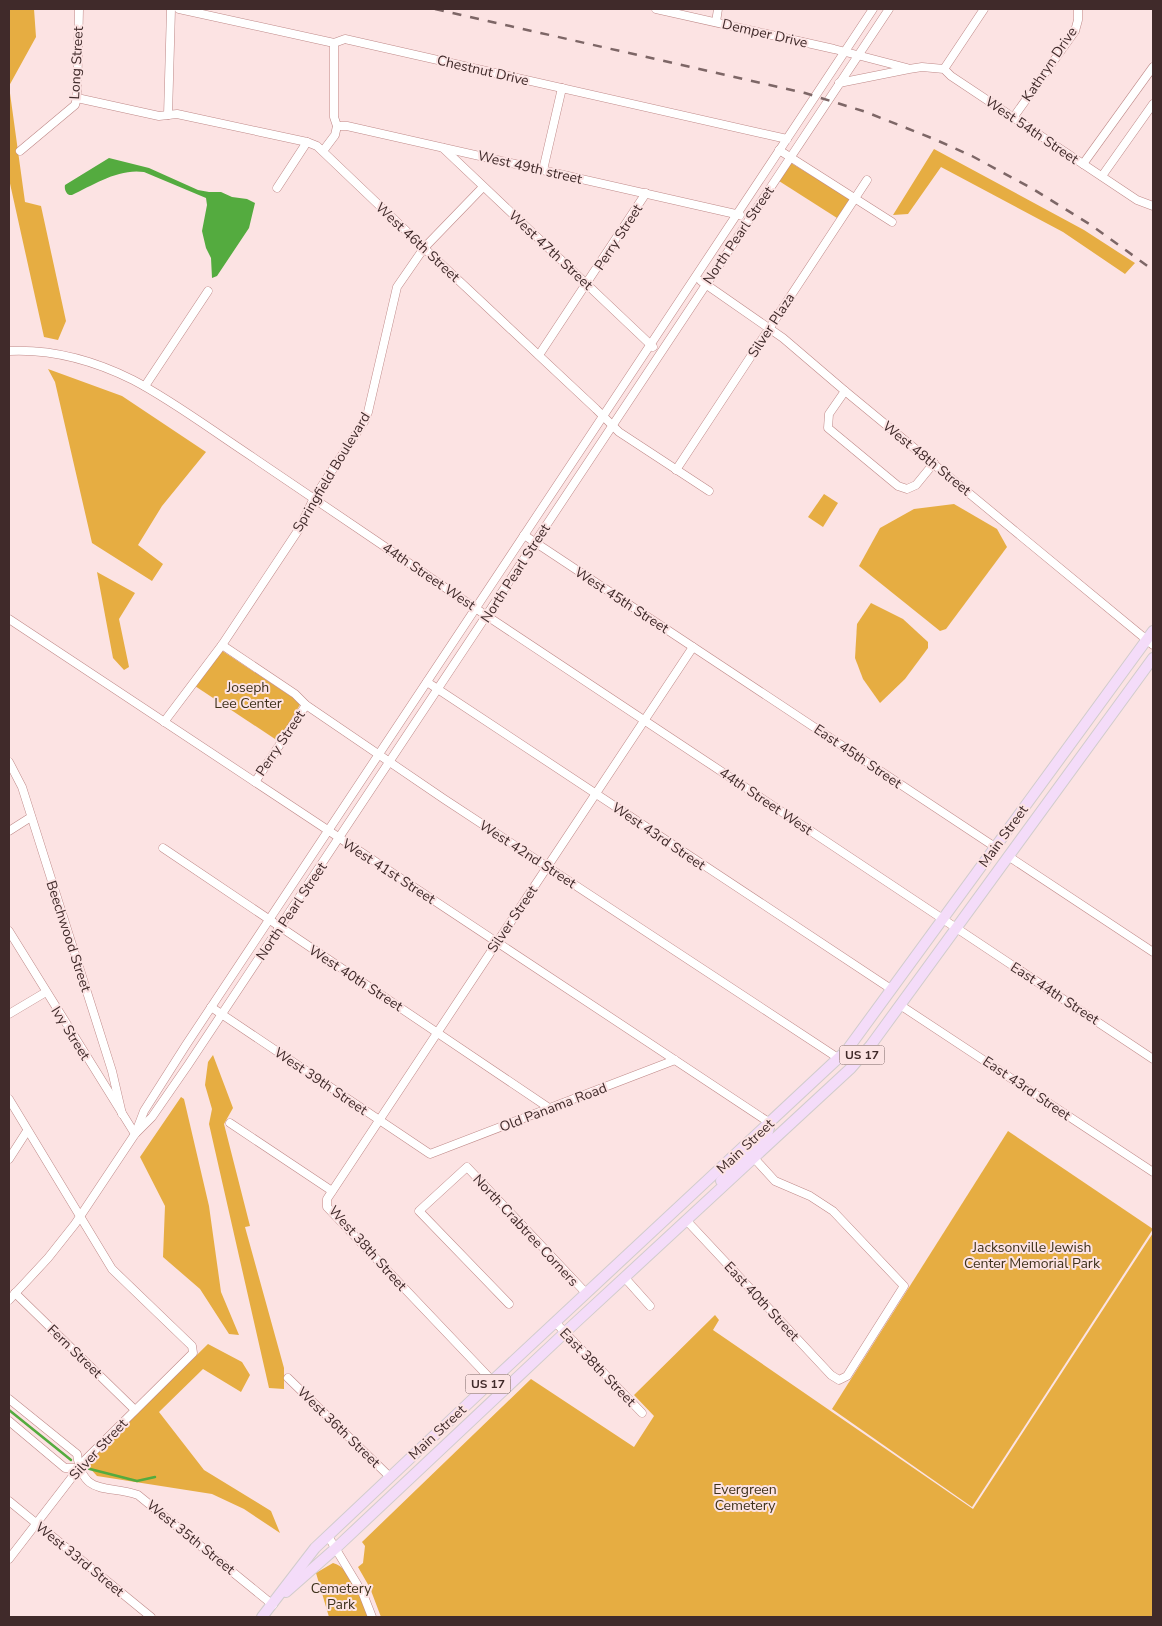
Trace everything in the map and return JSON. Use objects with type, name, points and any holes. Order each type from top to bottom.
[{"type":"main road","name":"Main Street","points":[[273,1605],[315,1548],[770,1123],[838,1058],[858,1036],[995,847],[1151,639]]},
{"type":"main road","name":"Main Street","points":[[262,1617],[851,1068],[871,1045],[1153,658]]},
{"type":"main road","points":[[702,1206],[728,1173],[767,1135],[770,1123]]},
{"type":"street","name":"Long Street","points":[[20,151],[75,105],[77,98],[79,9]]},
{"type":"street","points":[[168,115],[171,9]]},
{"type":"street","name":"Chestnut Drive","points":[[179,9],[334,43],[345,39],[787,139]]},
{"type":"street","name":"Demper Drive","points":[[656,9],[844,52]]},
{"type":"street","points":[[716,22],[718,9]]},
{"type":"street","name":"North Pearl Street","points":[[135,1134],[144,1111],[211,1007],[873,9]]},
{"type":"street","name":"North Pearl Street","points":[[9,1300],[48,1258],[80,1217],[135,1134],[152,1117],[280,928],[889,9]]},
{"type":"street","points":[[839,83],[909,68],[944,69],[984,9]]},
{"type":"street","name":"Kathryn Drive","points":[[1013,118],[1075,31],[1078,9]]},
{"type":"street","points":[[323,151],[335,135],[338,126],[334,117],[334,43]]},
{"type":"street","points":[[844,52],[909,68]]},
{"type":"street","points":[[1083,164],[1153,67]]},
{"type":"street","name":"West 54th Street","points":[[944,69],[951,76],[1083,164],[1138,200],[1153,206]]},
{"type":"street","points":[[543,170],[562,88]]},
{"type":"street","name":"West 46th Street","points":[[77,98],[159,116],[177,114],[307,142],[317,146],[619,432],[709,491]]},
{"type":"street","points":[[1102,176],[1153,104]]},
{"type":"street","name":"West 49th street","points":[[338,126],[347,126],[442,147],[750,218]]},
{"type":"street","points":[[277,188],[307,142]]},
{"type":"street","name":"West 47th Street","points":[[442,147],[660,353]]},
{"type":"street","points":[[779,150],[892,222]]},
{"type":"street","name":"Silver Plaza","points":[[676,470],[868,180]]},
{"type":"street","name":"Springfield Boulevard","points":[[164,722],[222,645],[298,529],[314,498],[368,412],[397,287],[424,248],[483,186]]},
{"type":"street","name":"Perry Street","points":[[539,355],[646,193]]},
{"type":"street","name":"West 48th Street","points":[[695,277],[769,327],[845,392],[1151,639]]},
{"type":"street","points":[[145,386],[208,291]]},
{"type":"street","name":"44th Street West","points":[[9,351],[47,353],[84,361],[110,369],[145,386],[956,928]]},
{"type":"street","points":[[845,392],[829,414],[828,428],[898,486],[907,489],[916,484],[934,464]]},
{"type":"street","name":"West 45th Street","points":[[524,535],[720,665]]},
{"type":"street","name":"West 41st Street","points":[[9,619],[770,1123]]},
{"type":"street","name":"West 42nd Street","points":[[222,645],[295,694],[306,705],[390,762],[838,1058]]},
{"type":"street","name":"Silver Street","points":[[332,1191],[693,647]]},
{"type":"street","name":"East 45th Street","points":[[720,665],[995,847]]},
{"type":"street","name":"West 43rd Street","points":[[427,682],[891,989]]},
{"type":"street","name":"Perry Street","points":[[255,782],[306,705]]},
{"type":"street","name":"Beechwood Street","points":[[9,762],[22,787],[112,1071],[122,1114]]},
{"type":"street","points":[[9,831],[31,817]]},
{"type":"street","name":"West 40th Street","points":[[163,848],[549,1108]]},
{"type":"street","points":[[1008,856],[1153,952]]},
{"type":"street","name":"East 44th Street","points":[[956,928],[1153,1059]]},
{"type":"street","name":"Ivy Street","points":[[9,931],[135,1134]]},
{"type":"street","points":[[9,1014],[46,992]]},
{"type":"street","name":"East 43rd Street","points":[[900,1005],[1153,1172]]},
{"type":"street","name":"West 39th Street","points":[[211,1007],[430,1154]]},
{"type":"street","name":"Old Panama Road","points":[[430,1154],[675,1060]]},
{"type":"street","points":[[9,1099],[80,1217]]},
{"type":"street","name":"West 38th Street","points":[[230,1123],[332,1191],[326,1199],[327,1207],[502,1392]]},
{"type":"street","points":[[9,1159],[28,1131]]},
{"type":"street","name":"East 40th Street","points":[[687,1221],[831,1375],[839,1380],[847,1376],[904,1286],[834,1211],[816,1199],[775,1181],[754,1158]]},
{"type":"street","name":"North Crabtree Corners","points":[[509,1304],[420,1211],[467,1167],[586,1293]]},
{"type":"street","name":"Silver Street","points":[[9,1559],[86,1459],[193,1353],[192,1346],[117,1274],[80,1217]]},
{"type":"street","points":[[625,1278],[650,1306]]},
{"type":"street","name":"Fern Street","points":[[16,1293],[135,1410]]},
{"type":"street","name":"East 38th Street","points":[[555,1322],[642,1413]]},
{"type":"street","name":"West 36th Street","points":[[288,1378],[390,1477]]},
{"type":"street","points":[[9,1399],[76,1454],[78,1468],[65,1468],[9,1421]]},
{"type":"street","name":"West 35th Street","points":[[78,1468],[84,1478],[101,1489],[131,1492],[138,1495],[273,1605]]},
{"type":"street","name":"West 33rd Street","points":[[9,1501],[151,1617]]},
{"type":"street","points":[[328,1536],[364,1594],[372,1617]]},
{"type":"green space","points":[[9,9],[34,9],[36,37],[9,86]]},
{"type":"green space","points":[[9,86],[25,202],[41,206],[66,321],[58,340],[44,337],[9,179]]},
{"type":"green space","points":[[934,149],[1084,230],[1135,263],[1125,274],[1063,232],[941,167],[908,214],[893,215]]},
{"type":"green space","points":[[791,163],[850,199],[837,218],[779,181]]},
{"type":"green space","points":[[48,369],[122,396],[206,452],[162,506],[138,545],[163,564],[152,581],[92,543],[55,382]]},
{"type":"green space","points":[[824,494],[838,503],[823,527],[808,517]]},
{"type":"green space","points":[[954,504],[997,529],[1007,547],[946,629],[940,631],[859,566],[880,528],[914,509]]},
{"type":"green space","points":[[97,572],[135,593],[119,619],[129,667],[124,670],[113,658]]},
{"type":"green space","points":[[871,603],[903,619],[928,642],[928,648],[905,679],[880,703],[863,679],[855,658],[857,624]]},
{"type":"green space","name":"Joseph Lee Center","points":[[221,650],[301,703],[278,741],[195,686]]},
{"type":"green space","points":[[213,1055],[233,1108],[224,1124],[250,1226],[245,1227],[284,1368],[284,1389],[269,1388],[209,1124],[212,1109],[205,1085],[208,1062]]},
{"type":"green space","points":[[181,1097],[184,1099],[209,1206],[221,1292],[239,1335],[229,1334],[200,1289],[163,1257],[165,1206],[140,1157]]},
{"type":"green space","name":"Jacksonville Jewish Center Memorial Park","points":[[1008,1131],[1153,1229],[972,1507],[832,1409]]},
{"type":"green space","name":"Evergreen Cemetery","points":[[1153,1233],[1153,1617],[381,1617],[370,1588],[358,1567],[363,1563],[365,1546],[362,1542],[531,1379],[634,1447],[654,1416],[634,1395],[715,1315],[719,1320],[713,1330],[973,1509]]},
{"type":"green space","points":[[208,1344],[242,1362],[250,1375],[241,1392],[203,1369],[159,1412],[204,1470],[271,1511],[280,1533],[244,1509],[212,1494],[97,1476],[86,1464]]},
{"type":"green space","name":"Cemetery Park","points":[[333,1563],[346,1571],[351,1578],[368,1617],[329,1617],[316,1573]]},
{"type":"shaded area","points":[[109,158],[149,168],[198,190],[221,192],[255,203],[249,228],[217,276],[212,278],[211,258],[206,248],[202,231],[207,205],[206,198],[144,172],[135,171],[106,178],[72,195],[67,194],[65,185]]},
{"type":"waterway","points":[[9,1410],[71,1460]]},
{"type":"waterway","points":[[86,1468],[137,1481],[155,1477]]},
{"type":"railway","points":[[435,9],[805,93],[866,112],[972,156],[1033,189],[1091,225],[1153,270]]}]
